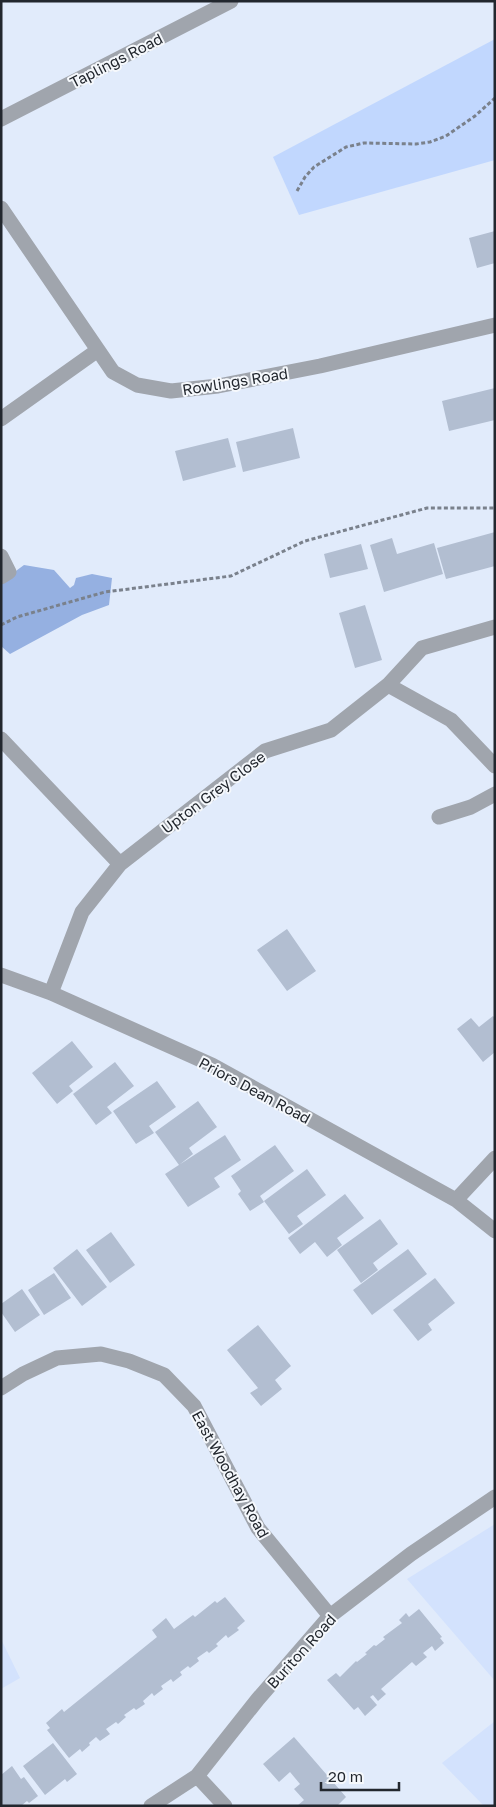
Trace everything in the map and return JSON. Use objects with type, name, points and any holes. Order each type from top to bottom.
[{"type":"street","name":"Taplings Road","points":[[1,119],[231,1]]},
{"type":"street","name":"Rowlings Road","points":[[1,208],[113,372],[137,385],[171,391],[218,386],[495,325]]},
{"type":"street","points":[[1,420],[98,350]]},
{"type":"street","points":[[1,556],[9,572],[1,577]]},
{"type":"street","name":"Upton Grey Close","points":[[51,993],[82,912],[120,864],[265,751],[331,730],[388,685],[422,648],[495,626]]},
{"type":"street","points":[[388,685],[451,720],[495,766]]},
{"type":"street","points":[[1,739],[120,864]]},
{"type":"street","points":[[440,817],[471,807],[495,794]]},
{"type":"street","name":"Priors Dean Road","points":[[1,975],[51,993],[212,1065],[456,1200],[495,1231]]},
{"type":"street","points":[[456,1200],[495,1158]]},
{"type":"street","name":"East Woodhay Road","points":[[1,1388],[23,1374],[57,1358],[101,1354],[129,1361],[164,1375],[194,1406],[258,1528],[330,1616]]},
{"type":"street","name":"Buriton Road","points":[[151,1806],[197,1776],[258,1700],[330,1616],[411,1554],[495,1497]]},
{"type":"street","points":[[197,1776],[225,1806]]},
{"type":"path","points":[[298,191],[305,177],[314,167],[346,147],[364,143],[416,144],[430,142],[446,136],[475,116],[495,98]]},
{"type":"path","points":[[1,625],[17,617],[105,592],[231,576],[305,540],[427,508],[495,508]]},
{"type":"shaded area","points":[[495,39],[495,160],[299,215],[273,157]]},
{"type":"shaded area","points":[[24,565],[54,570],[70,588],[74,585],[76,578],[92,574],[112,578],[109,605],[82,615],[10,654],[1,646],[1,582]]},
{"type":"shaded area","points":[[495,1524],[495,1681],[407,1579]]},
{"type":"shaded area","points":[[1,1639],[20,1678],[1,1689]]},
{"type":"shaded area","points":[[495,1721],[495,1806],[484,1806],[442,1763]]},
{"type":"building","points":[[495,231],[495,263],[477,268],[469,238]]},
{"type":"building","points":[[495,388],[495,420],[449,431],[442,401]]},
{"type":"building","points":[[293,428],[300,458],[243,472],[236,442]]},
{"type":"building","points":[[228,438],[236,467],[183,481],[175,451]]},
{"type":"building","points":[[495,532],[495,566],[446,579],[437,548]]},
{"type":"building","points":[[392,538],[397,554],[434,543],[443,574],[384,592],[370,545]]},
{"type":"building","points":[[361,544],[368,569],[330,578],[324,554]]},
{"type":"building","points":[[365,605],[382,660],[355,668],[339,613]]},
{"type":"building","points":[[287,929],[316,971],[287,991],[257,950]]},
{"type":"building","points":[[493,1016],[495,1018],[495,1052],[483,1062],[457,1029],[471,1018],[479,1027]]},
{"type":"building","points":[[72,1041],[93,1067],[69,1086],[73,1091],[57,1104],[32,1073]]},
{"type":"building","points":[[115,1062],[134,1086],[107,1107],[112,1113],[96,1125],[73,1094]]},
{"type":"building","points":[[157,1081],[176,1107],[149,1126],[154,1133],[136,1144],[113,1111]]},
{"type":"building","points":[[198,1101],[217,1127],[189,1148],[193,1154],[179,1165],[155,1132]]},
{"type":"building","points":[[225,1135],[241,1160],[214,1178],[220,1187],[188,1207],[165,1174]]},
{"type":"building","points":[[275,1145],[294,1171],[260,1196],[264,1202],[250,1211],[238,1194],[241,1191],[231,1176]]},
{"type":"building","points":[[307,1169],[326,1195],[297,1216],[303,1224],[289,1234],[264,1201]]},
{"type":"building","points":[[345,1194],[364,1218],[337,1238],[342,1245],[327,1257],[315,1242],[300,1254],[288,1238]]},
{"type":"building","points":[[380,1219],[398,1244],[373,1263],[378,1270],[361,1283],[337,1250]]},
{"type":"building","points":[[111,1232],[135,1265],[110,1283],[86,1250]]},
{"type":"building","points":[[77,1249],[107,1287],[82,1306],[53,1268]]},
{"type":"building","points":[[408,1249],[427,1274],[372,1315],[353,1290]]},
{"type":"building","points":[[54,1273],[71,1298],[44,1315],[28,1290]]},
{"type":"building","points":[[435,1278],[455,1303],[428,1324],[432,1330],[418,1341],[393,1310]]},
{"type":"building","points":[[22,1289],[40,1315],[15,1332],[1,1312],[1,1304]]},
{"type":"building","points":[[258,1325],[291,1366],[275,1380],[282,1389],[261,1406],[250,1393],[258,1388],[227,1350]]},
{"type":"building","points":[[225,1597],[245,1621],[237,1628],[239,1630],[228,1638],[226,1635],[216,1644],[218,1646],[209,1653],[207,1651],[197,1658],[199,1661],[190,1668],[188,1666],[180,1672],[182,1675],[173,1682],[171,1679],[161,1686],[163,1689],[154,1696],[152,1693],[143,1701],[145,1704],[136,1710],[134,1708],[124,1715],[126,1717],[118,1724],[116,1722],[106,1729],[110,1734],[100,1741],[96,1737],[82,1752],[80,1749],[69,1758],[47,1730],[50,1728],[46,1723],[62,1709],[64,1712],[157,1637],[152,1630],[166,1618],[174,1629],[193,1615],[195,1617],[215,1601],[217,1603]]},
{"type":"building","points":[[419,1609],[442,1637],[440,1638],[444,1643],[435,1651],[432,1646],[423,1653],[427,1657],[416,1666],[412,1662],[381,1689],[386,1694],[378,1701],[373,1695],[370,1697],[377,1705],[365,1716],[358,1707],[354,1710],[327,1680],[336,1673],[340,1677],[356,1661],[367,1654],[365,1653],[374,1645],[376,1646],[385,1639],[383,1637],[402,1623],[399,1620],[406,1613],[409,1617]]},
{"type":"building","points":[[294,1737],[346,1797],[337,1806],[297,1806],[304,1800],[294,1789],[300,1784],[290,1772],[279,1782],[263,1764]]},
{"type":"building","points":[[53,1743],[77,1774],[67,1782],[65,1779],[45,1795],[23,1766]]},
{"type":"building","points":[[12,1766],[21,1779],[24,1777],[38,1796],[21,1806],[1,1806],[1,1775]]}]
